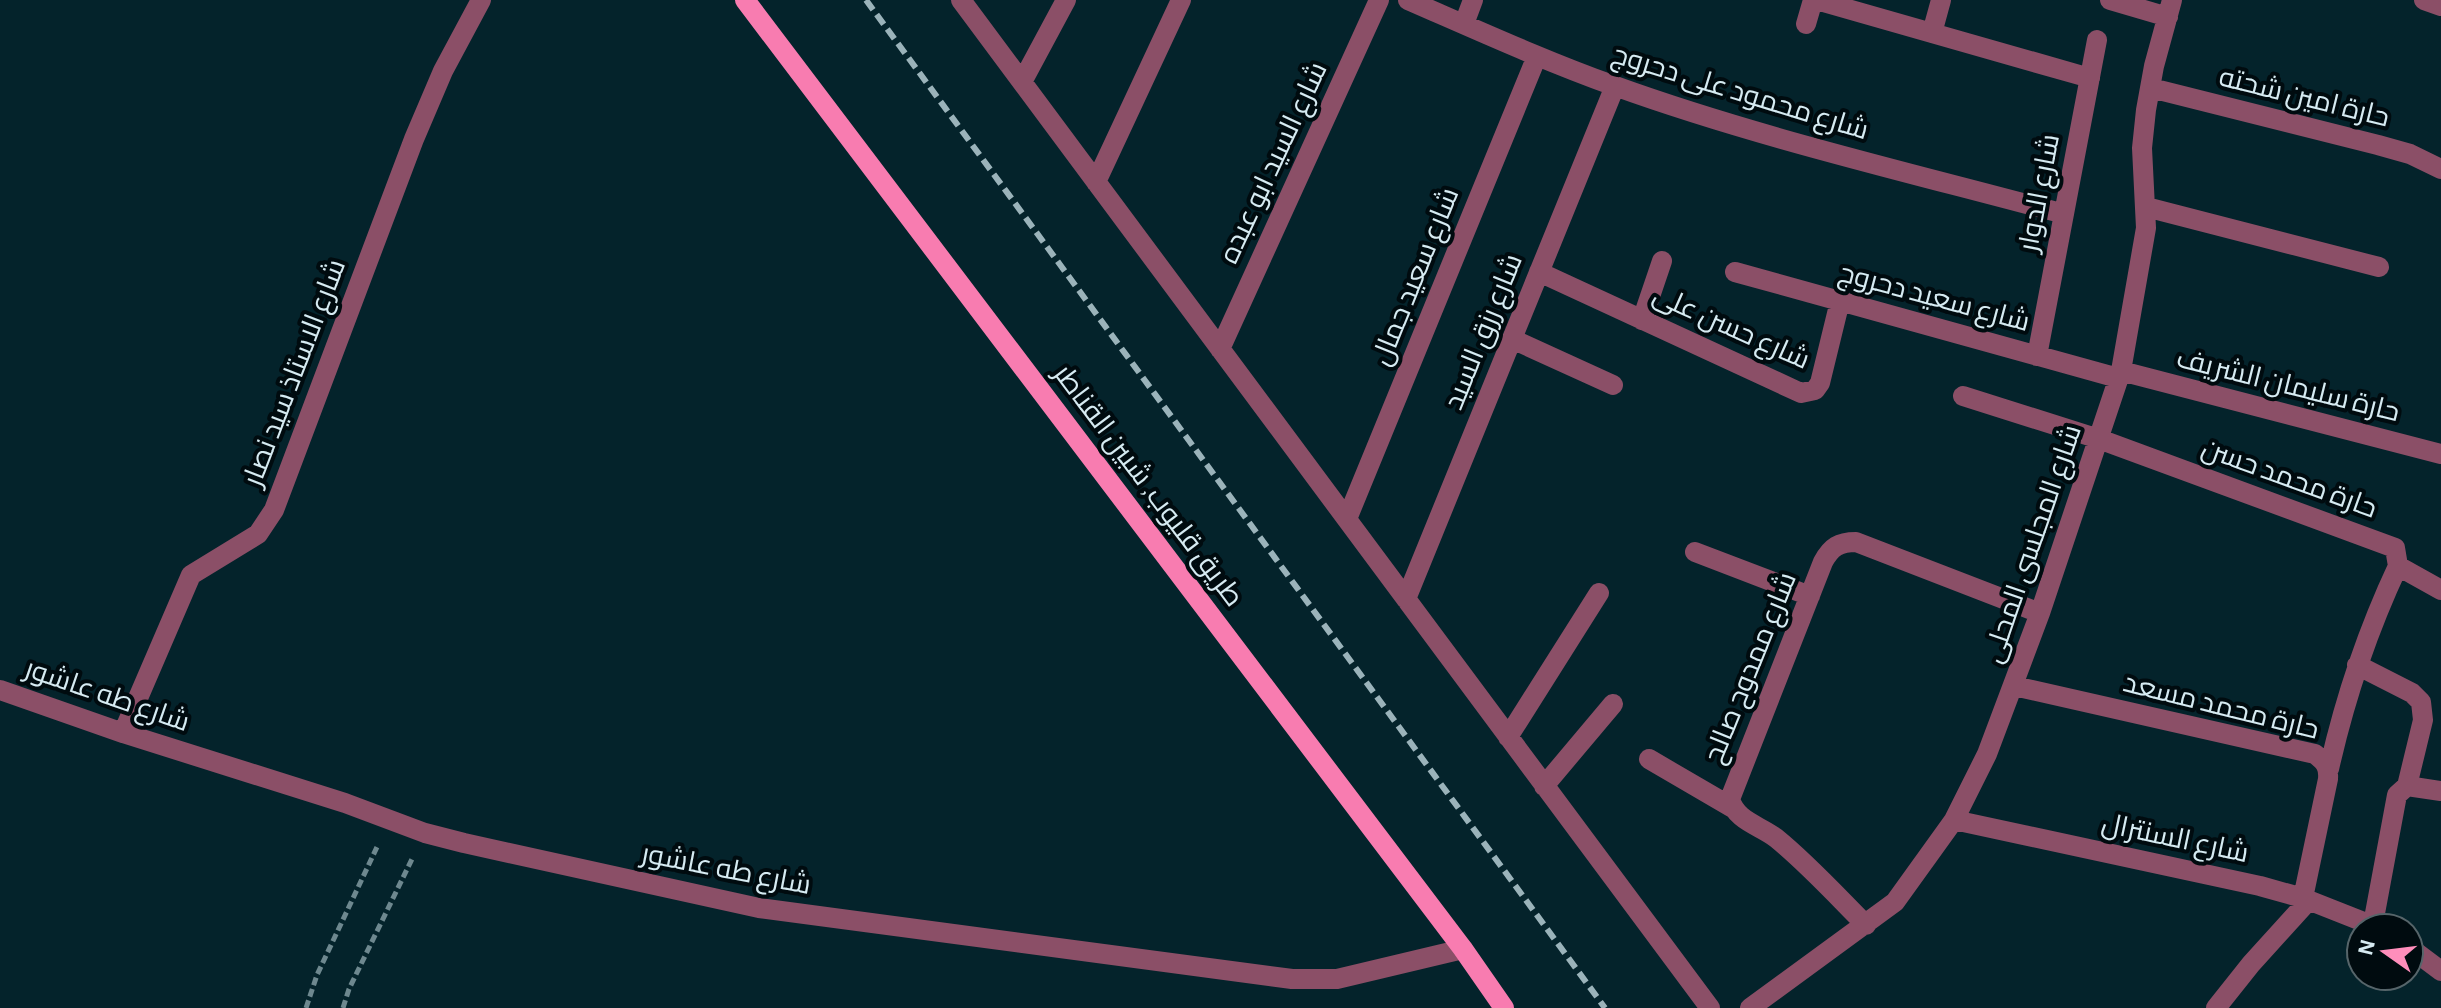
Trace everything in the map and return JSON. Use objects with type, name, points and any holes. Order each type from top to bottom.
[{"type":"main road","name":"طريق قليوب, شبين القناطر","points":[[745,0],[1463,949],[1504,1008]]},
{"type":"street","name":"شارع الاستاذ سيد نصار","points":[[123,733],[191,575],[258,534],[274,510],[414,139],[443,71],[481,0]]},
{"type":"street","points":[[961,0],[1710,1008]]},
{"type":"street","points":[[1022,82],[1066,0]]},
{"type":"street","points":[[1096,182],[1181,0]]},
{"type":"street","name":"شارع السيد ابو عبده","points":[[1220,349],[1379,0]]},
{"type":"street","name":"شارع محمود على دحروج","points":[[1408,0],[1537,56],[1704,116],[2064,214]]},
{"type":"street","points":[[1464,24],[1473,0]]},
{"type":"street","points":[[1806,24],[1814,0],[2090,78]]},
{"type":"street","points":[[1932,33],[1941,0]]},
{"type":"street","points":[[2110,0],[2170,8]]},
{"type":"street","points":[[2424,0],[2441,6]]},
{"type":"street","name":"شارع المجلسى المحلى","points":[[1750,1008],[1895,902],[1954,820],[1987,754],[2040,613],[2119,375],[2146,228],[2142,148],[2154,66],[2170,8]]},
{"type":"street","name":"شارع الدوار","points":[[2037,356],[2097,40]]},
{"type":"street","name":"شارع سعيد جمال","points":[[1347,519],[1537,56]]},
{"type":"street","name":"شارع رزق السيد","points":[[1406,599],[1615,86]]},
{"type":"street","name":"حارة امين شحته","points":[[2151,88],[2440,162]]},
{"type":"street","points":[[2146,207],[2379,267]]},
{"type":"street","points":[[1642,320],[1662,261]]},
{"type":"street","name":"شارع حسن على","points":[[1539,272],[1809,394],[1820,383],[1840,301]]},
{"type":"street","name":"شارع سعيد دحروج","points":[[1735,272],[2037,356],[2119,375]]},
{"type":"street","points":[[1512,339],[1613,385]]},
{"type":"street","name":"حارة سليمان الشريف","points":[[2119,375],[2441,454]]},
{"type":"street","points":[[1963,396],[2099,439]]},
{"type":"street","name":"حارة محمد حسن","points":[[2099,439],[2395,548],[2398,566],[2441,590]]},
{"type":"street","name":"شارع ممدوح صالح","points":[[1866,925],[1775,837],[1739,816],[1730,799],[1830,549],[1843,542],[1856,542],[2040,613]]},
{"type":"street","points":[[1695,552],[1810,596]]},
{"type":"street","points":[[2329,769],[2357,665],[2375,614],[2398,566]]},
{"type":"street","points":[[1508,737],[1599,593]]},
{"type":"street","points":[[2357,665],[2412,693],[2421,702],[2423,720],[2407,786]]},
{"type":"street","name":"حارة محمد مسعد","points":[[2014,686],[2315,754],[2325,761],[2329,769],[2306,899]]},
{"type":"street","name":"شارع طه عاشور","points":[[0,690],[123,733],[345,803],[425,833],[759,908],[1292,979],[1337,979],[1463,949]]},
{"type":"street","points":[[1544,786],[1613,704]]},
{"type":"street","points":[[1649,759],[1733,808]]},
{"type":"street","points":[[2378,912],[2393,803],[2407,786],[2441,791]]},
{"type":"street","name":"شارع السنترال","points":[[1954,820],[2260,886],[2345,914]]},
{"type":"street","points":[[2220,1007],[2251,964],[2306,899]]},
{"type":"path","points":[[306,1008],[317,975],[389,821]]},
{"type":"path","points":[[343,1008],[349,989],[425,833]]},
{"type":"railway","points":[[866,0],[1605,1008]]}]
